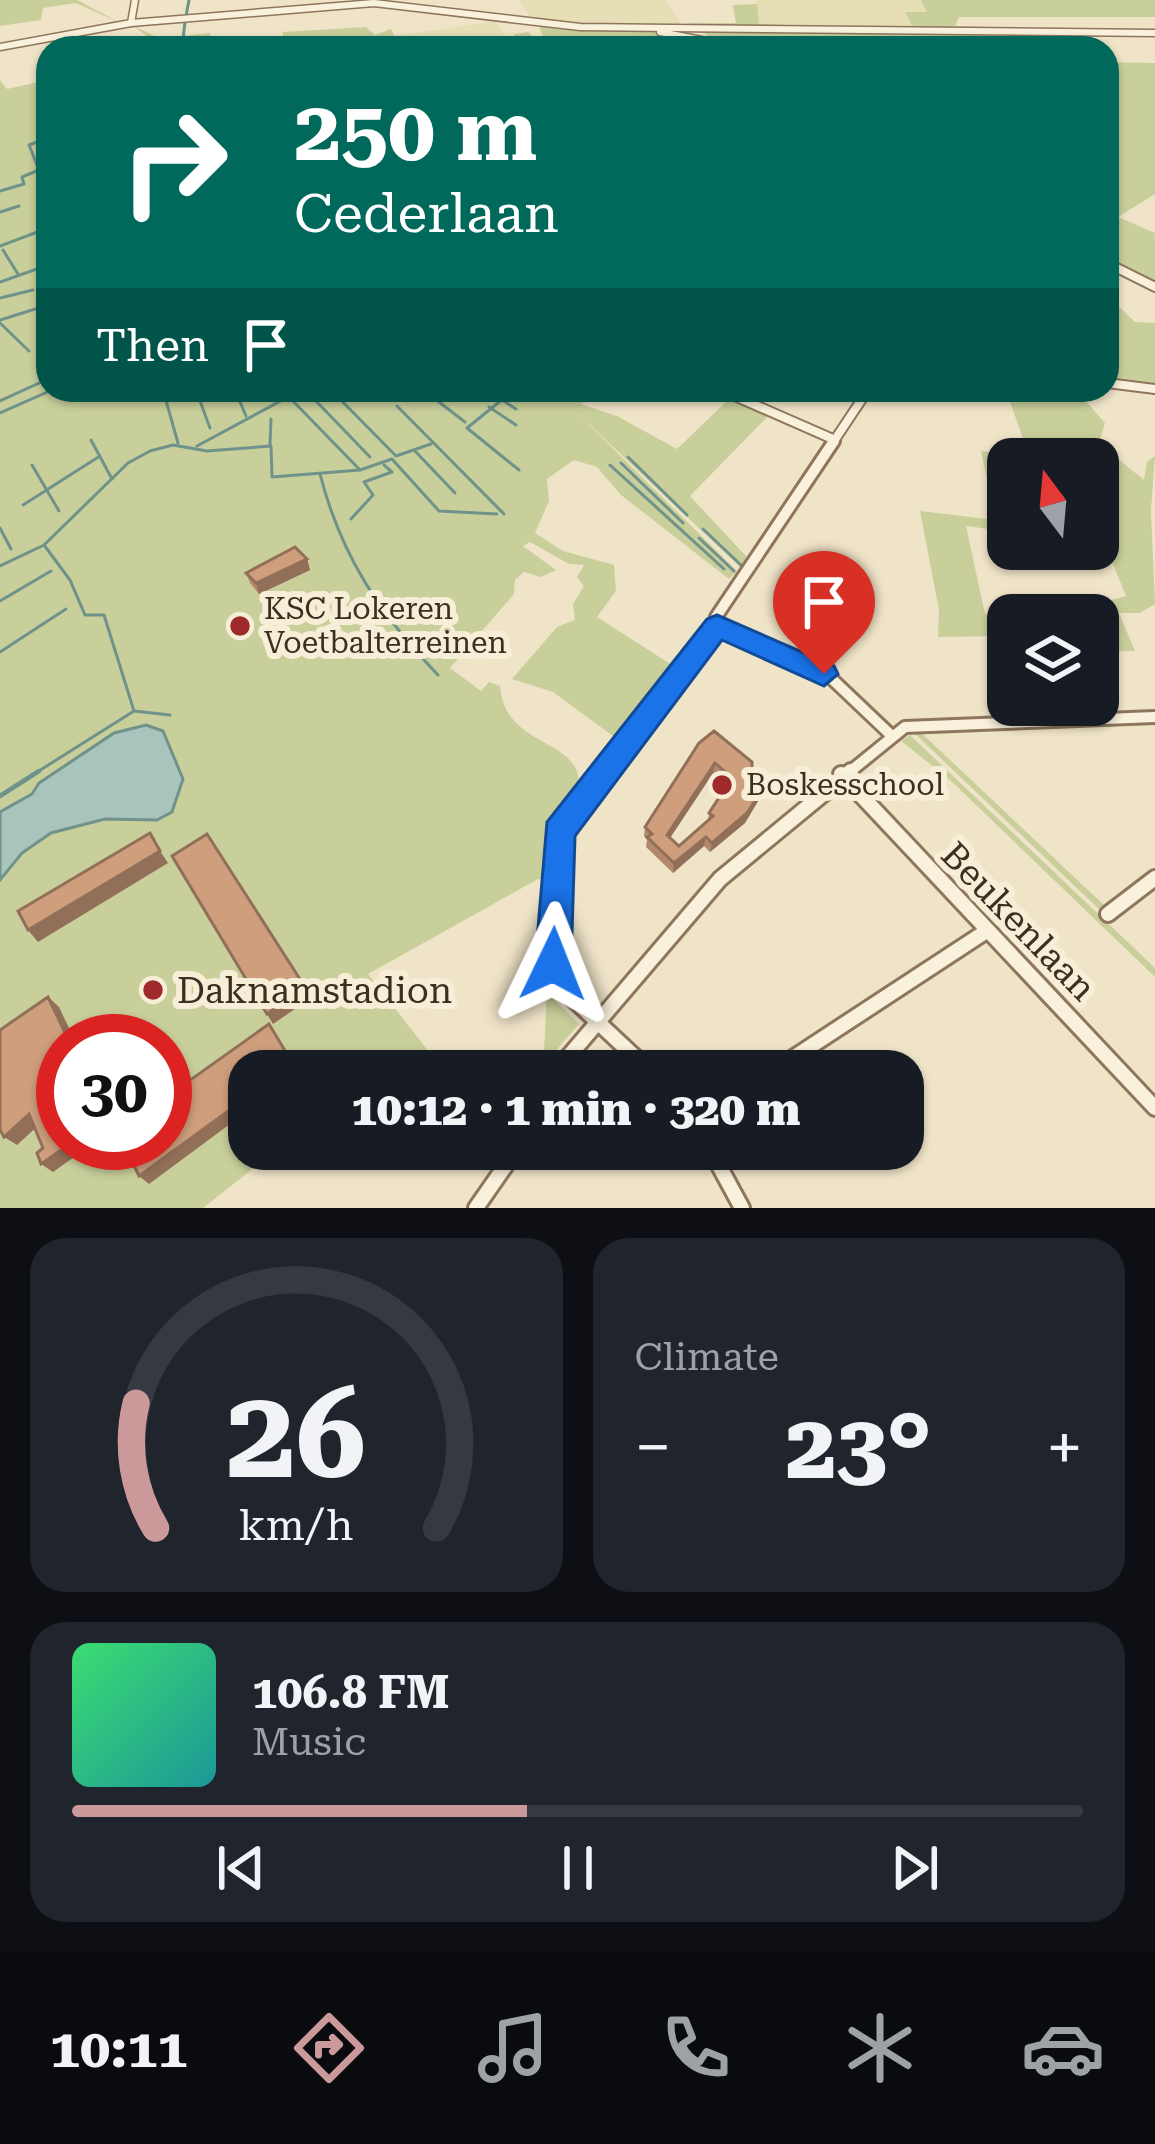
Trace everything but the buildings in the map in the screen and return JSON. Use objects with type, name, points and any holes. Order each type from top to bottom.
[{"type":"street","points":[[131,23],[135,0]]},
{"type":"street","points":[[60,36],[264,4],[374,3],[562,26],[1155,33]]},
{"type":"street","points":[[689,26],[702,36]]},
{"type":"street","points":[[645,28],[682,36]]},
{"type":"street","points":[[1023,31],[1024,36]]},
{"type":"street","points":[[0,47],[36,40]]},
{"type":"street","points":[[1119,269],[1155,286]]},
{"type":"street","points":[[1119,384],[1155,389]]},
{"type":"street","points":[[748,402],[835,440]]},
{"type":"street","points":[[626,1050],[556,983],[559,832],[717,626],[716,617],[860,402]]},
{"type":"street","points":[[717,626],[831,678],[891,735]]},
{"type":"street","points":[[573,1050],[720,879],[891,735],[921,722],[1022,725],[1155,717]]},
{"type":"street","name":"Beukenlaan","points":[[841,774],[1155,1108]]},
{"type":"street","points":[[1108,914],[1155,878]]},
{"type":"street","points":[[805,1050],[985,932]]},
{"type":"street","points":[[476,1208],[502,1170]]},
{"type":"street","points":[[721,1170],[742,1208]]},
{"type":"shaded area","points":[[519,0],[665,0],[681,24],[607,27],[533,21]]},
{"type":"shaded area","points":[[756,0],[921,0],[928,12],[905,12],[913,27],[759,24]]},
{"type":"shaded area","points":[[496,21],[506,36],[395,36]]},
{"type":"green space","points":[[0,0],[77,0],[120,23],[76,3],[43,8],[41,20],[0,26]]},
{"type":"green space","points":[[921,0],[1155,0],[1155,17],[959,17],[955,26],[983,27],[986,34],[982,36],[709,36],[689,23],[736,23],[733,5],[757,4],[759,24],[914,30],[905,12],[927,12]]},
{"type":"green space","points":[[539,26],[642,29],[669,36],[543,36]]},
{"type":"green space","points":[[366,27],[375,35],[391,29],[394,36],[283,36],[283,32]]},
{"type":"green space","points":[[1119,62],[1155,63],[1155,194],[1119,216],[1119,83]]},
{"type":"green space","points":[[0,80],[7,89],[36,83],[36,402],[584,402],[677,449],[726,402],[740,402],[770,414],[690,496],[747,557],[740,567],[576,412],[737,571],[729,579],[621,495],[597,467],[574,460],[547,479],[549,501],[535,533],[563,551],[614,565],[616,591],[597,617],[672,665],[617,739],[553,692],[512,679],[557,627],[575,620],[573,604],[584,586],[577,577],[584,565],[569,564],[530,542],[523,546],[556,570],[541,577],[524,572],[515,580],[514,594],[450,668],[481,691],[489,682],[500,686],[514,721],[575,767],[579,789],[553,838],[547,880],[538,879],[368,974],[428,1050],[228,1050],[228,1170],[251,1170],[203,1208],[0,1208],[0,880],[22,853],[51,833],[104,819],[165,816],[180,793],[172,756],[146,725],[103,740],[39,783],[33,795],[0,812]]},
{"type":"green space","points":[[1119,217],[1155,233],[1155,283],[1119,264]]},
{"type":"green space","points":[[1119,307],[1135,322],[1155,323],[1155,384],[1119,380]]},
{"type":"green space","points":[[1010,402],[1087,402],[1105,423],[1100,438],[1023,438]]},
{"type":"green space","points":[[1155,456],[1151,511],[1155,604],[1140,613],[1119,613],[1119,598],[1126,596],[1115,570],[1119,459],[1144,480],[1147,462]]},
{"type":"green space","points":[[920,511],[987,519],[987,529],[966,526],[987,615],[987,636],[938,637],[939,610]]},
{"type":"green space","points":[[1119,613],[1135,651],[1119,651]]},
{"type":"green space","points":[[915,727],[1105,906],[1103,913],[910,729]]},
{"type":"green space","points":[[910,735],[1155,968],[1155,977],[949,779],[901,741]]},
{"type":"green space","points":[[547,992],[579,1024],[556,1050],[544,1050]]},
{"type":"water","points":[[146,725],[163,731],[183,779],[172,812],[157,820],[105,819],[51,833],[22,853],[0,880],[0,812],[114,733]]},
{"type":"waterway","points":[[186,16],[189,0]]},
{"type":"waterway","points":[[183,36],[185,22]]},
{"type":"waterway","points":[[36,142],[29,145],[36,162]]},
{"type":"waterway","points":[[0,191],[24,184],[22,177],[36,171]]},
{"type":"waterway","points":[[0,212],[19,206]]},
{"type":"waterway","points":[[0,246],[36,232]]},
{"type":"waterway","points":[[3,250],[18,274]]},
{"type":"waterway","points":[[0,282],[36,269]]},
{"type":"waterway","points":[[0,298],[33,290]]},
{"type":"waterway","points":[[0,320],[36,309]]},
{"type":"waterway","points":[[0,323],[29,351]]},
{"type":"waterway","points":[[0,401],[36,384]]},
{"type":"waterway","points":[[0,413],[36,397]]},
{"type":"waterway","points":[[166,402],[178,443]]},
{"type":"waterway","points":[[200,402],[210,428]]},
{"type":"waterway","points":[[240,402],[246,416]]},
{"type":"waterway","points":[[197,446],[279,402]]},
{"type":"waterway","points":[[294,402],[360,470]]},
{"type":"waterway","points":[[317,402],[370,457]]},
{"type":"waterway","points":[[343,402],[396,456],[431,444]]},
{"type":"waterway","points":[[439,402],[465,422]]},
{"type":"waterway","points":[[491,408],[499,402]]},
{"type":"waterway","points":[[505,402],[516,409]]},
{"type":"waterway","points":[[397,406],[504,514]]},
{"type":"waterway","points":[[491,408],[516,425]]},
{"type":"waterway","points":[[491,408],[467,428],[519,470]]},
{"type":"waterway","points":[[270,445],[271,419]]},
{"type":"waterway","points":[[91,440],[100,456]]},
{"type":"waterway","points":[[112,479],[128,463],[173,445],[207,451],[271,446],[272,477],[360,470]]},
{"type":"waterway","points":[[415,451],[455,493]]},
{"type":"waterway","points":[[47,490],[100,456]]},
{"type":"waterway","points":[[100,456],[112,479]]},
{"type":"waterway","points":[[628,457],[687,515]]},
{"type":"waterway","points":[[360,470],[392,459],[439,511],[497,514]]},
{"type":"waterway","points":[[621,463],[683,523]]},
{"type":"waterway","points":[[32,465],[47,490]]},
{"type":"waterway","points":[[351,519],[373,495],[364,482],[392,472],[384,465]]},
{"type":"waterway","points":[[610,465],[724,569]]},
{"type":"waterway","points":[[320,474],[339,531],[365,582],[438,675]]},
{"type":"waterway","points":[[112,479],[44,545],[70,580],[85,615],[104,615],[134,711]]},
{"type":"waterway","points":[[23,505],[47,490]]},
{"type":"waterway","points":[[47,490],[59,511]]},
{"type":"waterway","points":[[0,528],[11,549]]},
{"type":"waterway","points":[[703,529],[742,566]]},
{"type":"waterway","points":[[699,538],[734,571]]},
{"type":"waterway","points":[[0,566],[42,546]]},
{"type":"waterway","points":[[0,601],[51,571]]},
{"type":"waterway","points":[[0,652],[66,609]]},
{"type":"waterway","points":[[34,774],[134,711]]},
{"type":"waterway","points":[[134,711],[170,715]]},
{"type":"waterway","points":[[0,796],[39,771]]},
{"type":"place","name":"KSC Lokeren Voetbalterreinen","points":[[240,626]]},
{"type":"place","name":"Boskesschool","points":[[722,785]]},
{"type":"place","name":"Daknamstadion","points":[[153,990]]},
{"type":"route","points":[[553,964],[559,832],[651,718],[717,626],[824,674]]}]
